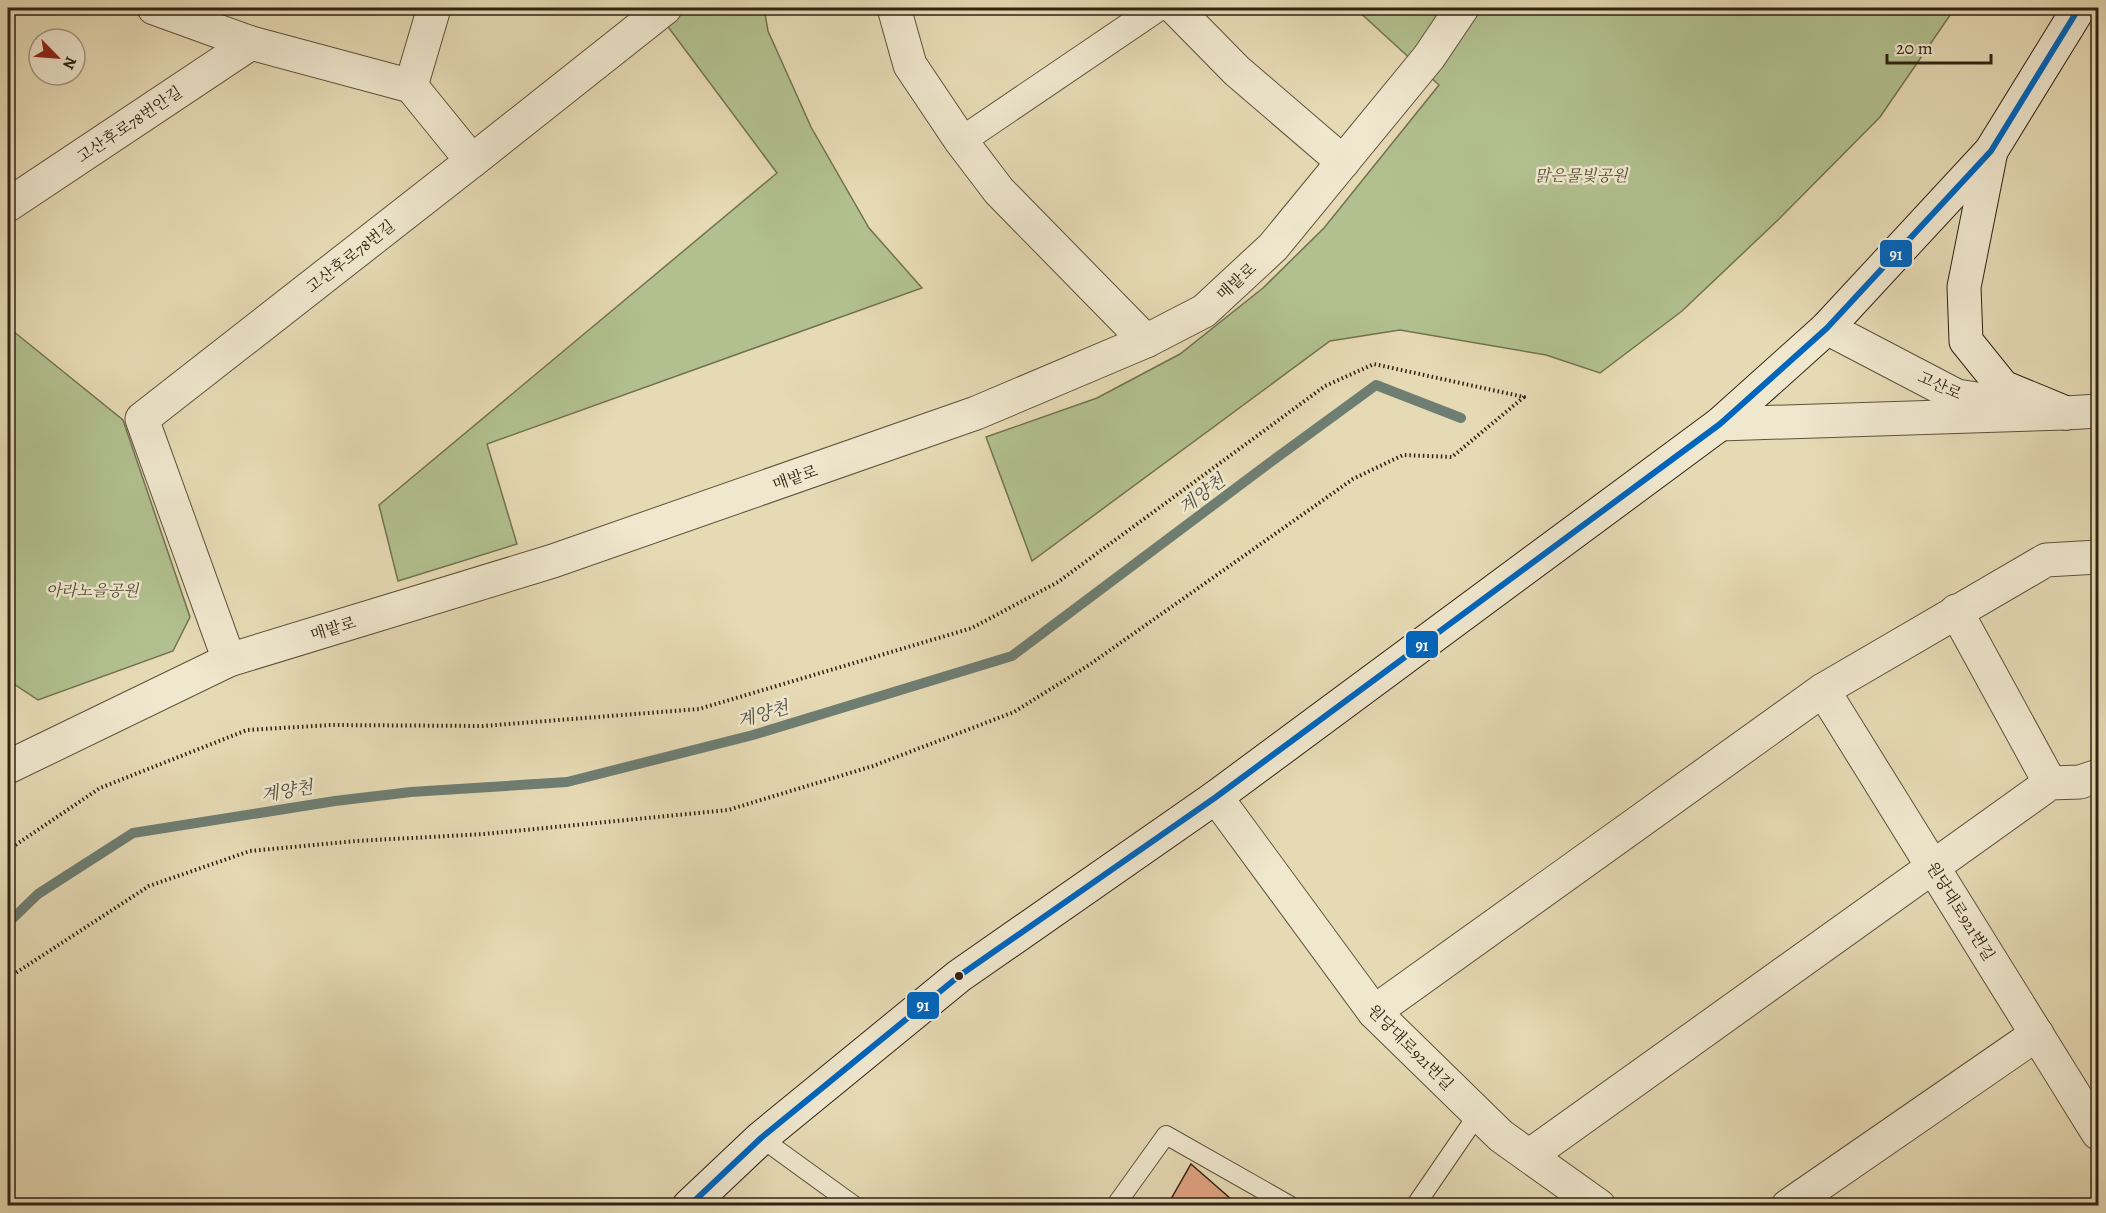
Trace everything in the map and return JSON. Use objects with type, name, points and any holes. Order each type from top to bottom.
[{"type":"street","points":[[154,8],[251,43],[411,86],[472,161],[665,8]]},
{"type":"street","points":[[411,86],[434,8]]},
{"type":"street","points":[[894,8],[910,65],[961,141],[999,191],[1146,342]]},
{"type":"street","points":[[961,141],[1157,8]]},
{"type":"street","points":[[1175,8],[1237,71],[1343,162]]},
{"type":"street","name":"매밭로","points":[[8,767],[230,660],[553,561],[976,413],[1146,342],[1204,311],[1273,247],[1429,57],[1462,8]]},
{"type":"street","points":[[689,1206],[761,1138],[959,976],[1216,797],[1720,424],[1827,328],[1991,151],[2079,8]]},
{"type":"street","name":"고산후로78번안길","points":[[8,206],[251,43]]},
{"type":"street","points":[[1991,151],[1964,287],[1966,341],[2003,387],[2066,413]]},
{"type":"street","name":"고산후로78번길","points":[[230,660],[142,419],[472,161]]},
{"type":"street","name":"고산로","points":[[1827,328],[1957,396],[2066,413],[2098,411]]},
{"type":"street","points":[[1720,424],[2066,413]]},
{"type":"street","points":[[1374,1012],[1823,690],[2046,560],[2098,557]]},
{"type":"street","points":[[1956,611],[2050,783]]},
{"type":"street","name":"원당대로921번길","points":[[1823,690],[2098,1133]]},
{"type":"street","points":[[1529,1156],[2050,783],[2080,782],[2098,776]]},
{"type":"street","name":"원당대로921번길","points":[[1216,797],[1374,1012],[1502,1136],[1599,1206]]},
{"type":"street","points":[[1788,1206],[2037,1034]]},
{"type":"lane","points":[[1415,1206],[1478,1114]]},
{"type":"lane","points":[[1115,1206],[1166,1135],[1291,1206]]},
{"type":"lane","points":[[761,1138],[855,1206]]},
{"type":"path","points":[[8,850],[100,788],[248,730],[331,725],[483,726],[699,709],[972,628],[1058,582],[1325,386],[1374,364],[1524,397],[1452,457],[1403,455],[1353,479],[1089,665],[1014,712],[873,766],[728,810],[484,834],[250,851],[149,886],[8,978]]},
{"type":"green space","points":[[654,8],[764,8],[768,31],[811,127],[869,228],[922,288],[487,444],[517,544],[398,581],[379,505],[777,173]]},
{"type":"green space","name":"맑은물빛공원","points":[[1355,8],[1955,8],[1880,117],[1779,219],[1682,311],[1600,373],[1546,355],[1400,330],[1330,341],[1032,561],[986,437],[1097,398],[1180,354],[1263,288],[1324,228],[1439,85]]},
{"type":"green space","name":"아라노을공원","points":[[8,327],[123,420],[190,617],[173,651],[38,700],[8,680]]},
{"type":"building","points":[[1191,1164],[1239,1206],[1167,1206]]},
{"type":"waterway","name":"계양천","points":[[8,923],[38,894],[133,833],[335,801],[411,792],[567,782],[753,735],[1012,656],[1376,385],[1461,418]]},
{"type":"transit line","name":"91","points":[[689,1206],[761,1138],[959,976],[1216,797],[1720,424],[1827,328],[1991,151],[2079,8]]}]
